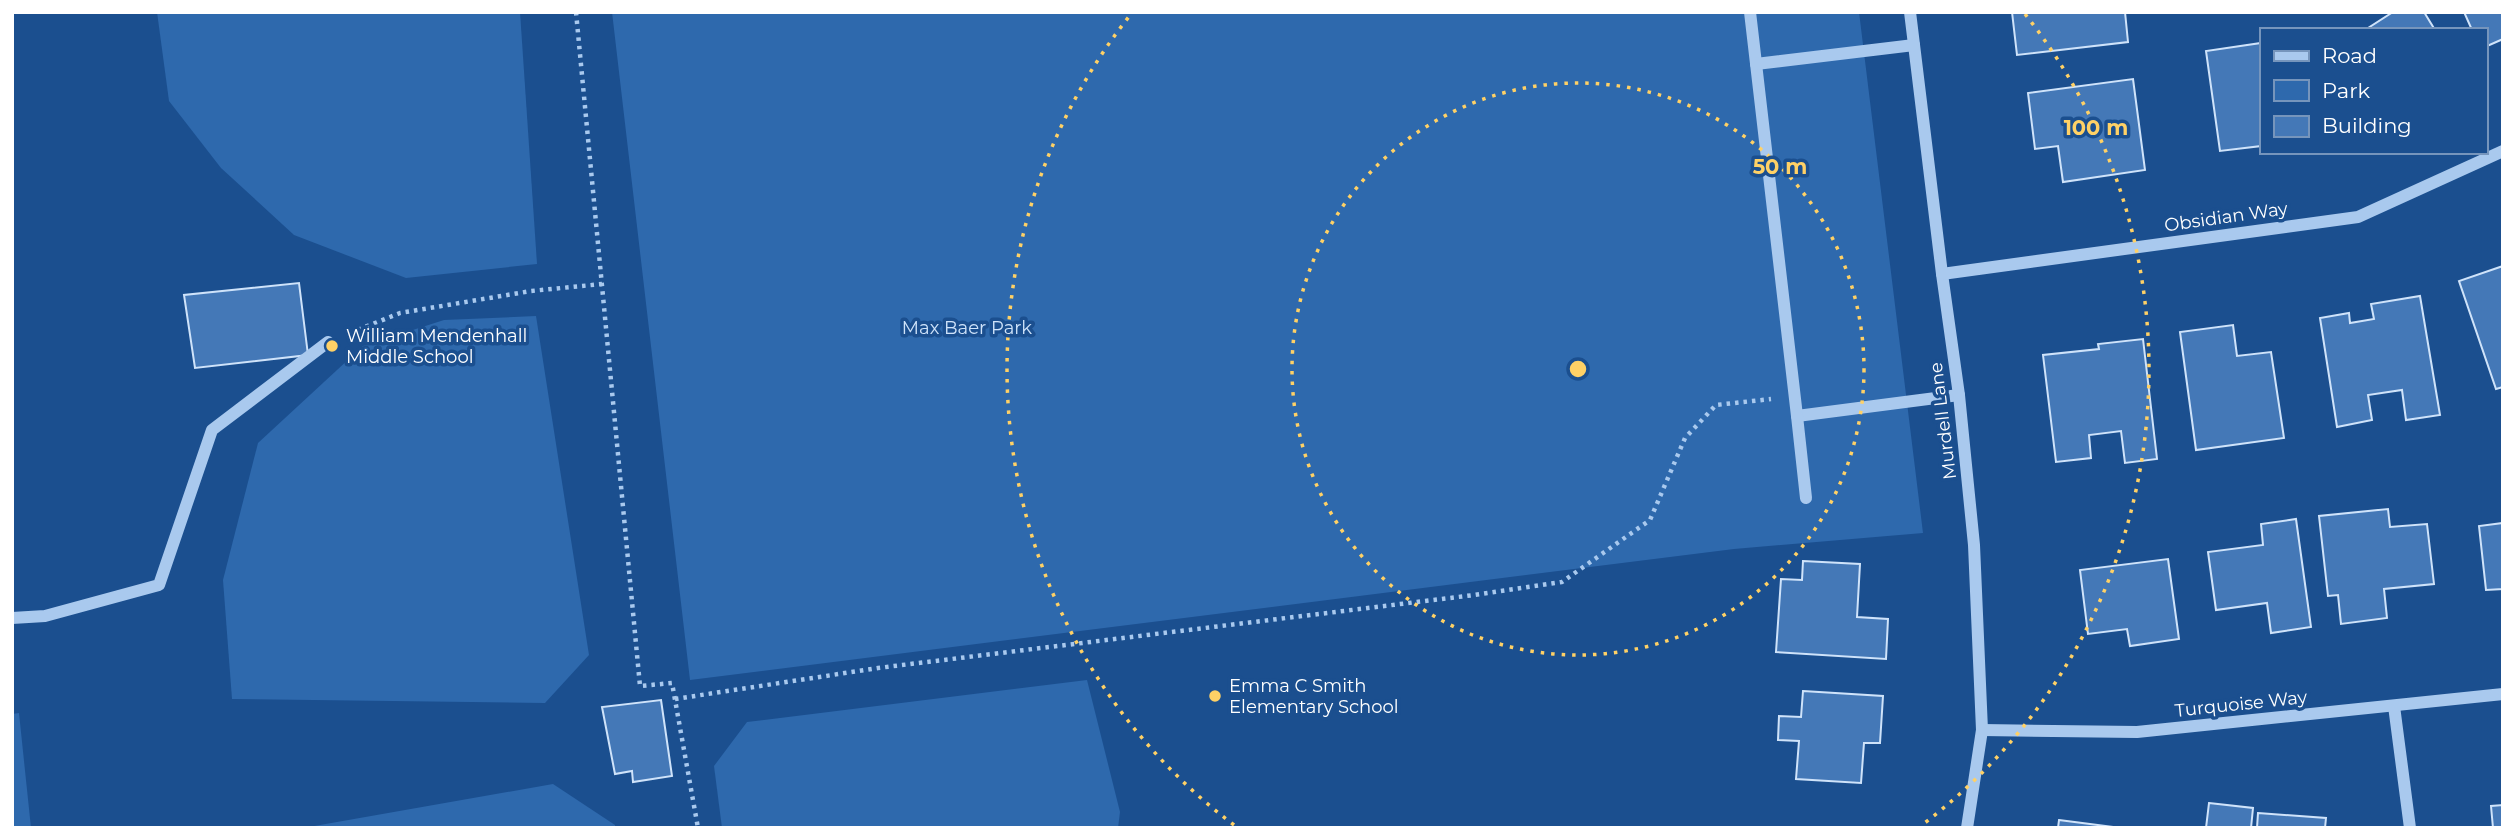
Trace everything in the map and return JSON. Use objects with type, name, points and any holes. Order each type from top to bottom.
[{"type":"street","points":[[1750,12],[1806,498]]},
{"type":"street","name":"Murdell Lane","points":[[1910,12],[1959,395],[1974,545],[1982,730],[1967,828]]},
{"type":"street","points":[[1756,64],[1914,46]]},
{"type":"street","name":"Obsidian Way","points":[[1942,274],[2357,217],[2503,151]]},
{"type":"street","points":[[12,618],[45,615],[159,585],[212,430],[328,342]]},
{"type":"street","points":[[1797,416],[1959,395]]},
{"type":"street","name":"Turquoise Way","points":[[1982,730],[2137,732],[2503,694]]},
{"type":"street","points":[[2394,706],[2410,828]]},
{"type":"path","points":[[576,12],[640,686],[672,683],[698,828]]},
{"type":"path","points":[[328,342],[400,313],[531,291],[602,284]]},
{"type":"path","points":[[675,699],[878,668],[1562,582],[1650,520],[1685,438],[1716,405],[1794,396]]},
{"type":"green space","points":[[157,12],[520,12],[537,264],[406,278],[294,235],[221,168],[169,101]]},
{"type":"green space","name":"Max Baer Park","points":[[612,12],[1859,12],[1923,533],[1734,549],[690,680]]},
{"type":"green space","points":[[536,316],[589,655],[545,703],[232,699],[223,580],[258,443],[363,346],[444,320]]},
{"type":"green space","points":[[1087,680],[1120,812],[1118,828],[722,828],[714,766],[747,722]]},
{"type":"green space","points":[[19,713],[31,828],[12,828],[12,714]]},
{"type":"green space","points":[[553,784],[615,825],[615,828],[303,828]]},
{"type":"building","points":[[2012,12],[2125,12],[2128,42],[2017,55]]},
{"type":"building","points":[[2393,12],[2424,12],[2434,28],[2368,28]]},
{"type":"building","points":[[2464,12],[2503,12],[2503,39],[2487,46],[2487,28],[2471,28]]},
{"type":"building","points":[[2260,43],[2260,146],[2220,151],[2206,51]]},
{"type":"building","points":[[2133,79],[2145,170],[2063,182],[2058,146],[2035,149],[2028,93]]},
{"type":"building","points":[[2503,266],[2503,387],[2496,389],[2459,281]]},
{"type":"building","points":[[299,283],[308,355],[195,368],[184,295]]},
{"type":"building","points":[[2420,296],[2440,415],[2406,420],[2402,390],[2368,395],[2372,420],[2337,427],[2320,318],[2349,313],[2350,323],[2374,319],[2371,304]]},
{"type":"building","points":[[2233,325],[2237,356],[2271,352],[2284,438],[2196,450],[2180,332]]},
{"type":"building","points":[[2143,339],[2157,459],[2125,463],[2121,431],[2089,435],[2091,458],[2056,462],[2043,355],[2099,349],[2098,344]]},
{"type":"building","points":[[2388,509],[2390,527],[2427,524],[2434,584],[2384,589],[2387,618],[2341,624],[2338,595],[2328,596],[2319,516]]},
{"type":"building","points":[[2296,519],[2311,627],[2271,633],[2267,603],[2216,610],[2208,552],[2263,545],[2261,524]]},
{"type":"building","points":[[2503,523],[2503,589],[2486,590],[2479,526]]},
{"type":"building","points":[[2168,559],[2179,639],[2130,646],[2127,629],[2088,634],[2080,570]]},
{"type":"building","points":[[1803,561],[1860,564],[1857,617],[1888,619],[1886,659],[1776,652],[1781,579],[1802,580]]},
{"type":"building","points":[[1803,691],[1883,696],[1880,743],[1864,743],[1861,783],[1796,779],[1799,741],[1778,740],[1779,716],[1801,717]]},
{"type":"building","points":[[661,700],[672,776],[633,782],[632,771],[615,774],[602,707]]},
{"type":"building","points":[[2209,803],[2253,808],[2251,828],[2206,828]]},
{"type":"building","points":[[2503,805],[2503,828],[2493,828],[2491,806]]},
{"type":"building","points":[[2258,813],[2326,818],[2325,828],[2257,828]]},
{"type":"building","points":[[2059,820],[2121,828],[2058,828]]},
{"type":"place","name":"William Mendenhall Middle School","points":[[332,346]]},
{"type":"place","name":"Emma C Smith Elementary School","points":[[1215,696]]}]
